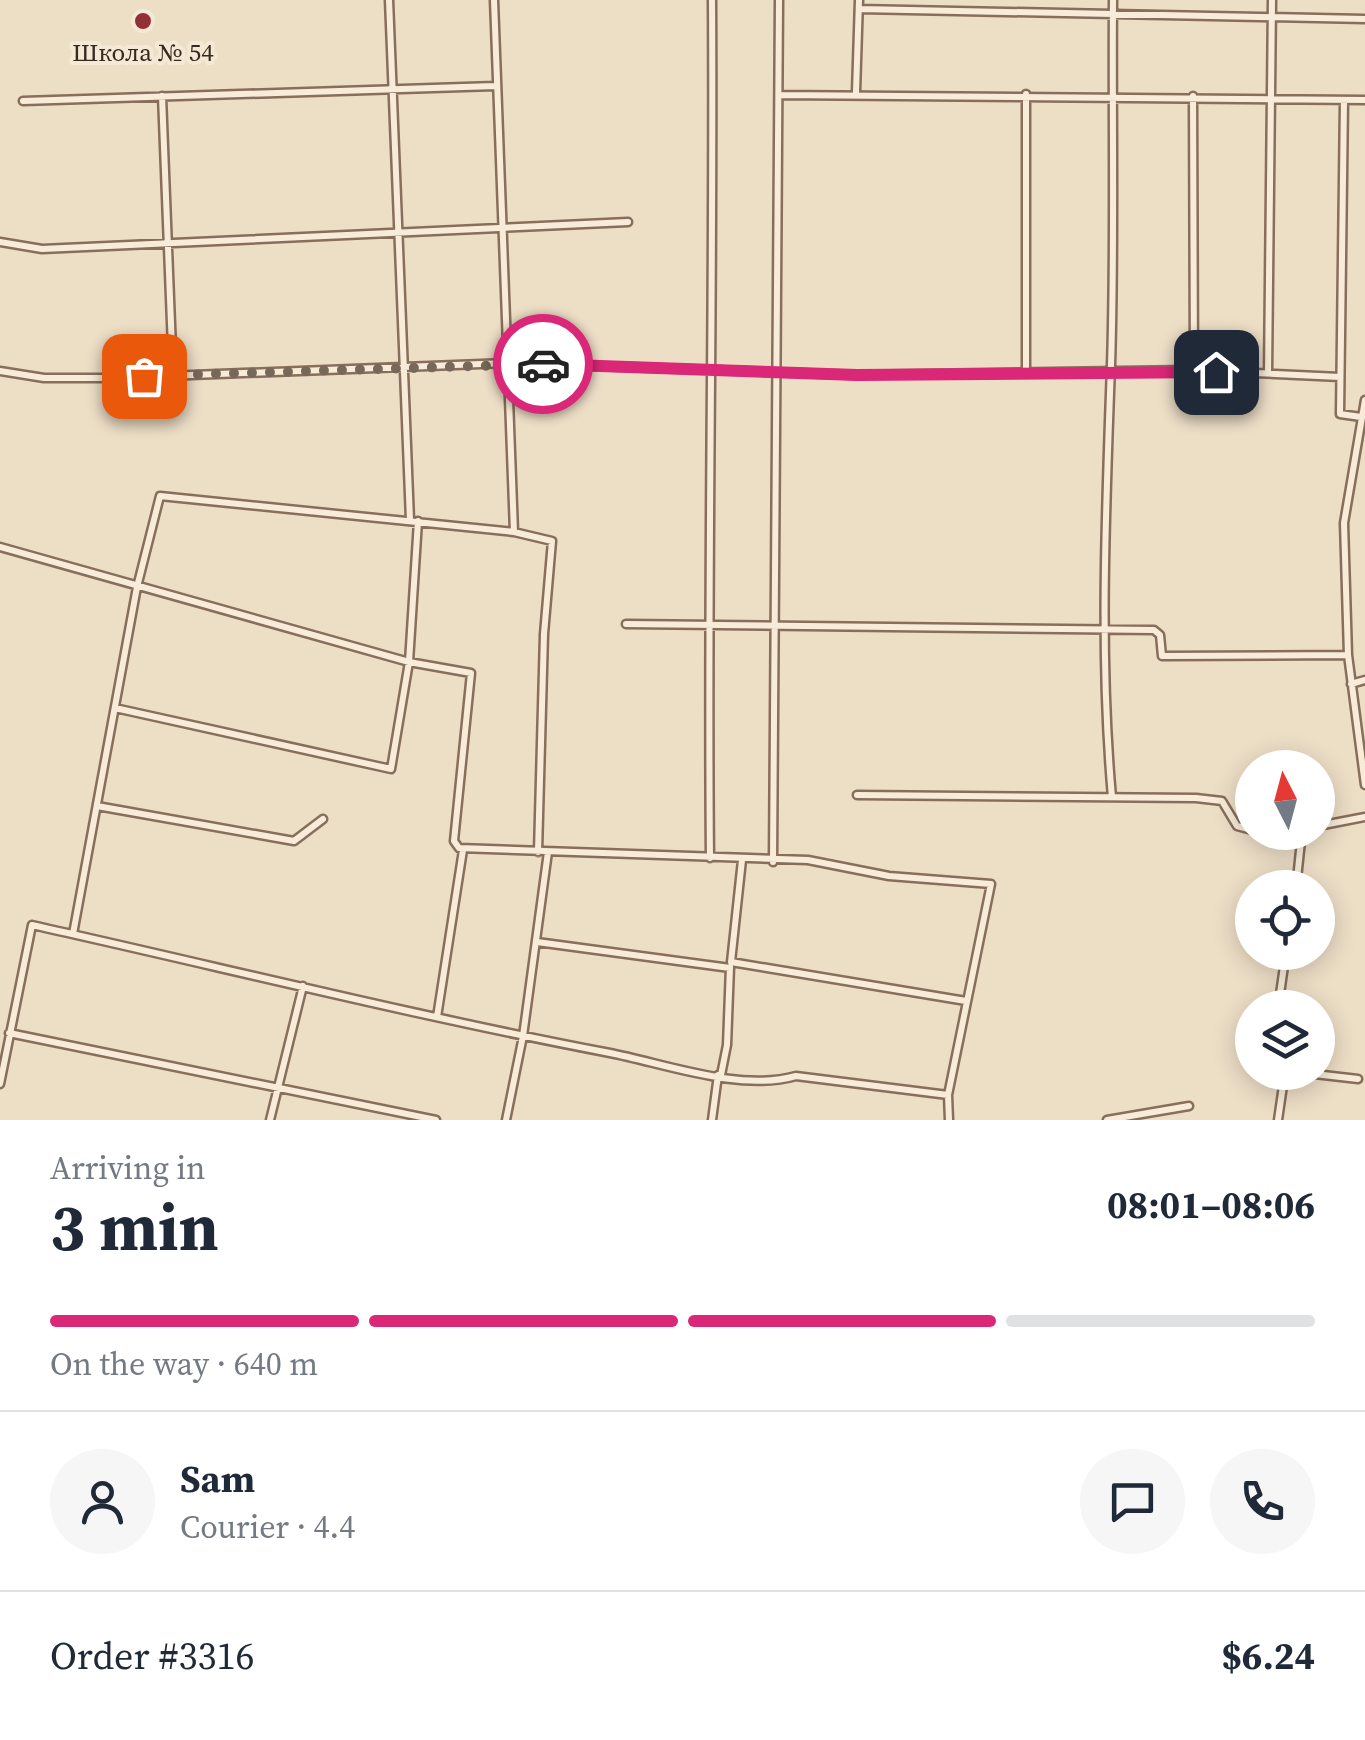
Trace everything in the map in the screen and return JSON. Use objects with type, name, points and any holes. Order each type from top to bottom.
[{"type":"street","points":[[115,708],[391,769],[409,662],[414,521],[389,0]]},
{"type":"street","points":[[494,0],[514,532]]},
{"type":"street","points":[[710,858],[708,626],[715,368],[712,0]]},
{"type":"street","points":[[773,862],[779,0]]},
{"type":"street","points":[[1112,797],[1104,711],[1104,541],[1110,370],[1113,0]]},
{"type":"street","points":[[1268,373],[1272,0]]},
{"type":"street","points":[[856,92],[859,5],[1365,20]]},
{"type":"street","points":[[24,102],[495,86]]},
{"type":"street","points":[[780,94],[1365,100]]},
{"type":"street","points":[[1026,94],[1026,371]]},
{"type":"street","points":[[162,96],[173,374]]},
{"type":"street","points":[[1192,96],[1194,370]]},
{"type":"street","points":[[1344,100],[1340,414],[1361,418]]},
{"type":"street","points":[[0,242],[42,249],[628,222]]},
{"type":"street","points":[[0,370],[44,378],[507,363],[857,375],[1194,370],[1340,377]]},
{"type":"street","points":[[1365,400],[1361,442],[1344,522],[1348,655],[1365,785]]},
{"type":"street","points":[[73,934],[138,588],[160,496],[547,538],[553,546],[544,634],[538,852]]},
{"type":"street","points":[[0,547],[138,588],[472,676],[454,841],[463,850],[773,862],[808,860],[889,876],[991,884],[948,1094],[949,1120]]},
{"type":"street","points":[[626,624],[1154,630],[1160,635],[1162,656],[1348,655]]},
{"type":"street","points":[[1352,684],[1365,680]]},
{"type":"street","points":[[857,795],[1222,801],[1235,823]]},
{"type":"street","points":[[97,806],[294,841],[323,819]]},
{"type":"street","points":[[1335,822],[1365,816]]},
{"type":"street","points":[[437,1017],[463,850]]},
{"type":"street","points":[[506,1120],[523,1036],[548,852]]},
{"type":"street","points":[[712,1120],[728,1044],[731,965],[742,860]]},
{"type":"street","points":[[0,1084],[32,926],[523,1036],[720,1075],[776,1081],[796,1076],[948,1094]]},
{"type":"street","points":[[537,942],[731,965],[966,1001]]},
{"type":"street","points":[[270,1120],[303,986]]},
{"type":"street","points":[[9,1033],[436,1120]]},
{"type":"street","points":[[1335,1076],[1358,1079]]},
{"type":"street","points":[[1278,1120],[1282,1090]]},
{"type":"street","points":[[1107,1120],[1189,1106]]},
{"type":"way so far","points":[[144,376],[543,364]]},
{"type":"place","name":"Школа № 54","points":[[143,21]]},
{"type":"route","points":[[543,364],[857,375],[1216,372]]}]
